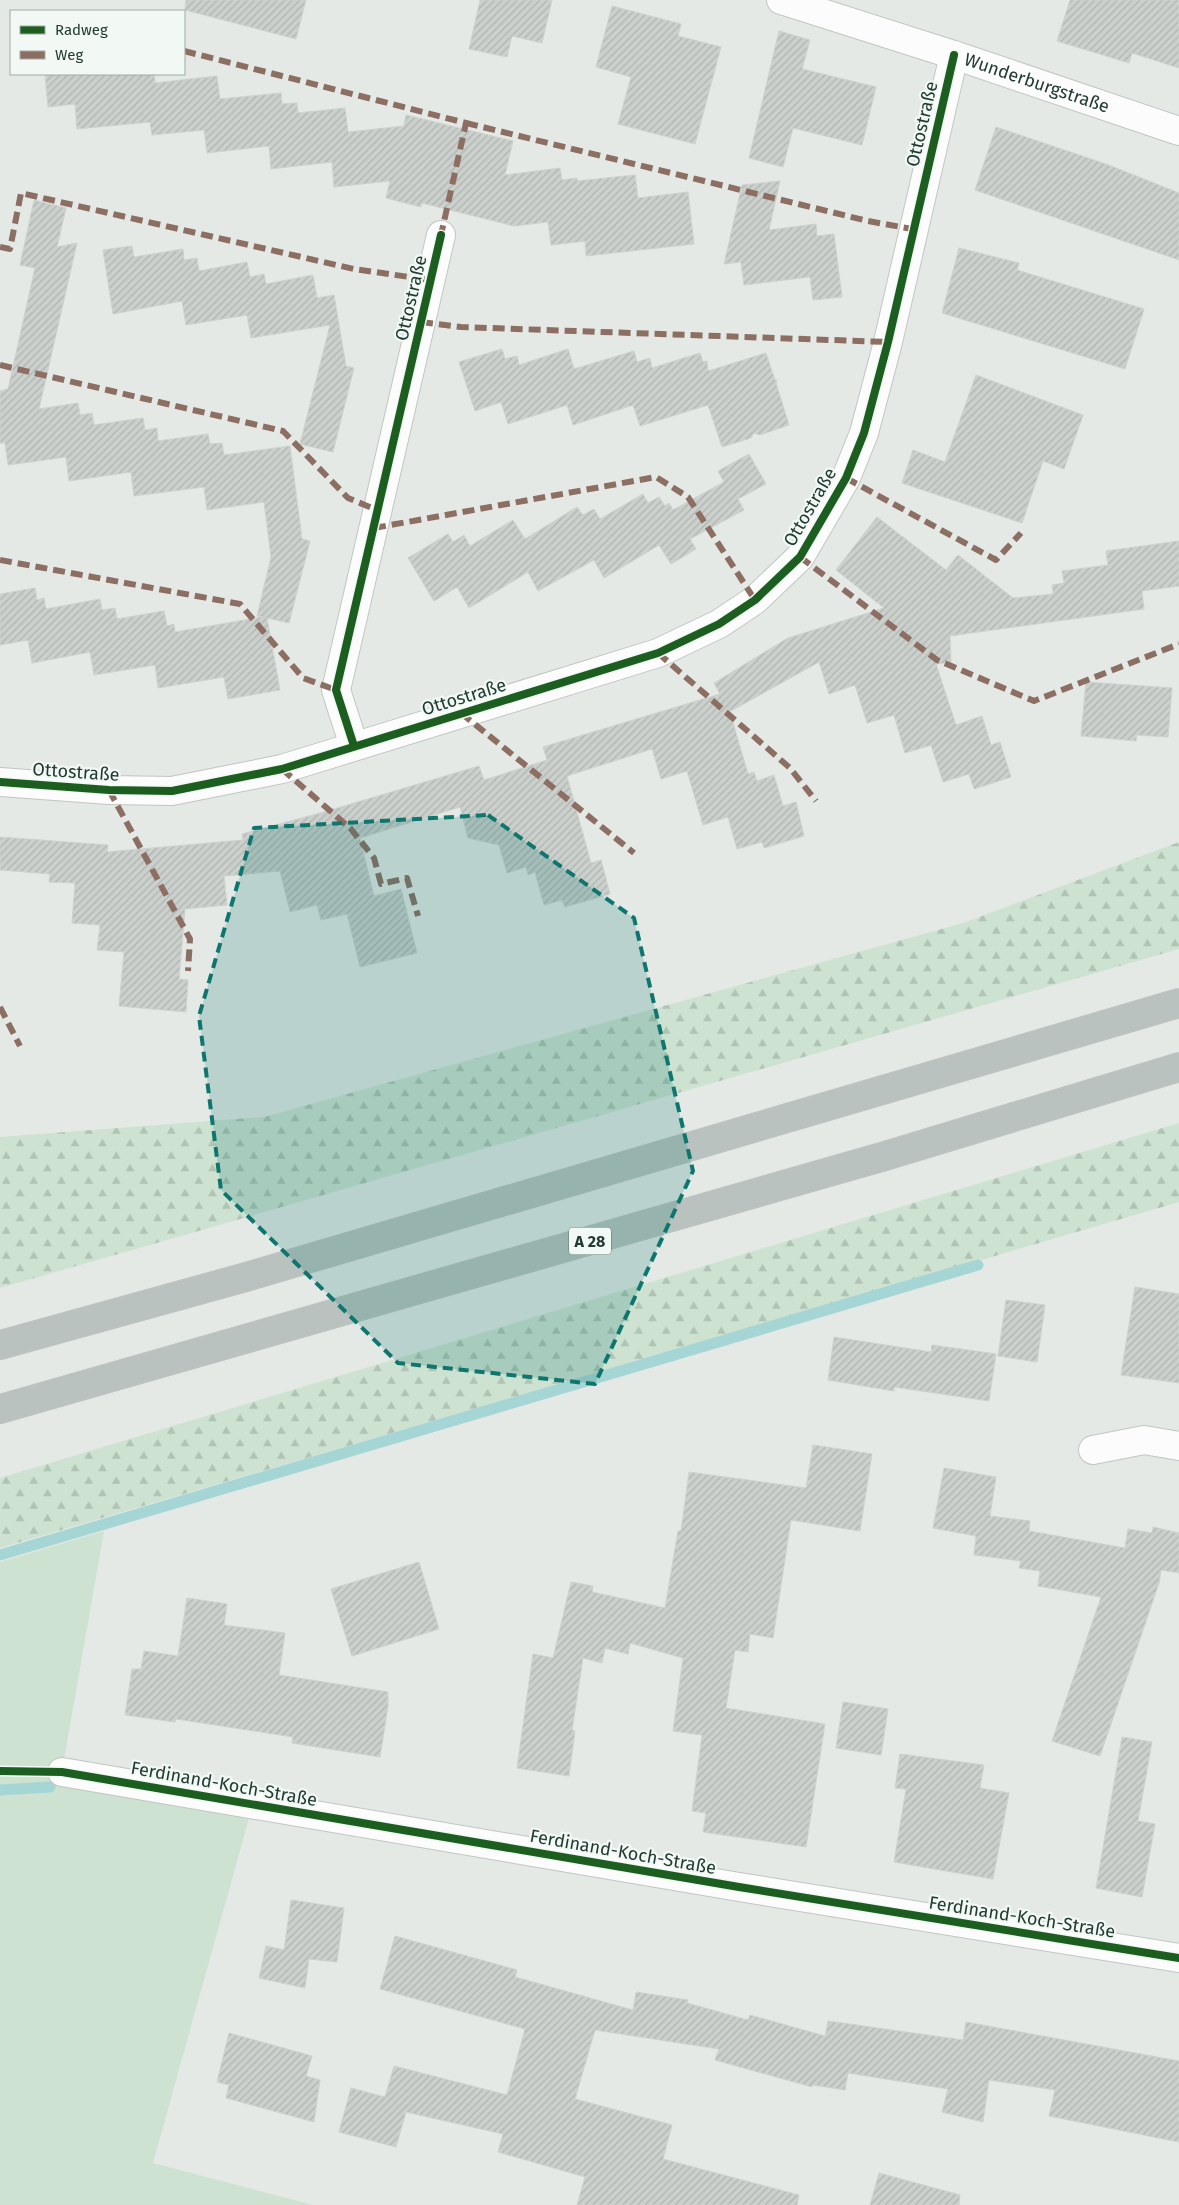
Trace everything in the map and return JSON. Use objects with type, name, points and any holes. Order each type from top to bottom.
[{"type":"highway","points":[[0,1345],[265,1271],[1179,1004]]},
{"type":"highway","name":"A 28","points":[[0,1409],[885,1156],[1179,1067]]},
{"type":"street","name":"Wunderburgstraße","points":[[781,0],[954,55],[1179,131]]},
{"type":"street","name":"Ottostraße","points":[[0,782],[109,790],[172,791],[282,769],[658,652],[726,619],[755,600],[800,557],[846,478],[864,433],[888,342],[954,55]]},
{"type":"street","name":"Ottostraße","points":[[354,746],[336,690],[441,236]]},
{"type":"street","points":[[1093,1450],[1144,1440],[1179,1446]]},
{"type":"street","name":"Ferdinand-Koch-Straße","points":[[62,1772],[739,1887],[1179,1958]]},
{"type":"highlighted area","points":[[488,815],[634,918],[693,1171],[595,1384],[398,1363],[221,1190],[199,1016],[254,828]]},
{"type":"green space","points":[[1179,842],[1179,949],[0,1288],[0,1137],[264,1117],[963,923]]},
{"type":"green space","points":[[1179,1123],[1179,1202],[0,1548],[0,1478]]},
{"type":"green space","points":[[104,1531],[62,1771],[253,1804],[153,2163],[313,2205],[0,2205],[0,1562]]},
{"type":"building","points":[[186,0],[306,0],[296,39],[185,10]]},
{"type":"building","points":[[480,0],[552,0],[542,43],[512,36],[507,57],[469,49]]},
{"type":"building","points":[[1070,0],[1179,0],[1179,68],[1132,53],[1129,63],[1057,41]]},
{"type":"building","points":[[612,6],[681,24],[678,36],[721,47],[695,144],[618,124],[631,77],[596,67]]},
{"type":"building","points":[[779,31],[810,40],[802,69],[876,87],[862,145],[793,128],[783,167],[749,158]]},
{"type":"building","points":[[45,75],[154,75],[155,83],[217,76],[220,99],[281,93],[282,104],[297,103],[298,113],[345,108],[348,132],[404,126],[406,115],[513,141],[505,175],[560,168],[562,180],[577,178],[577,181],[635,175],[638,198],[688,192],[694,244],[586,256],[585,241],[551,245],[548,222],[514,226],[422,203],[421,207],[386,198],[390,181],[334,187],[332,162],[271,169],[269,146],[207,153],[204,130],[152,135],[150,122],[77,129],[75,104],[48,107]]},
{"type":"building","points":[[996,127],[1106,164],[1179,193],[1179,260],[975,190]]},
{"type":"building","points":[[780,181],[769,230],[816,224],[817,236],[834,234],[842,297],[813,300],[810,277],[744,285],[741,262],[724,264],[742,185]]},
{"type":"building","points":[[34,200],[66,208],[57,247],[77,243],[39,409],[78,403],[80,415],[92,413],[94,425],[143,418],[145,430],[157,428],[158,441],[208,434],[210,444],[222,443],[224,455],[290,446],[302,539],[310,541],[289,623],[267,618],[280,690],[228,699],[224,677],[158,688],[155,665],[94,675],[90,652],[32,663],[28,640],[0,645],[0,594],[35,588],[37,600],[44,598],[46,609],[100,599],[102,610],[115,608],[117,619],[164,611],[167,626],[174,624],[175,632],[262,617],[257,616],[271,557],[264,502],[207,510],[204,487],[134,496],[131,472],[69,481],[66,457],[8,465],[5,443],[0,443],[0,391],[8,389],[35,268],[20,265]]},
{"type":"building","points":[[132,246],[134,257],[183,249],[184,260],[197,258],[199,271],[247,262],[250,277],[264,274],[266,284],[313,275],[317,298],[334,295],[346,366],[354,368],[333,452],[300,444],[330,325],[251,338],[247,315],[186,325],[182,301],[113,314],[103,250]]},
{"type":"building","points":[[959,248],[1019,263],[1017,270],[1144,309],[1125,369],[942,313]]},
{"type":"building","points":[[502,349],[505,359],[517,356],[519,365],[568,349],[574,369],[634,351],[637,362],[650,358],[652,368],[700,353],[703,362],[707,361],[708,371],[766,353],[775,380],[777,380],[776,383],[789,425],[760,435],[754,433],[751,438],[722,447],[708,405],[640,426],[633,405],[573,425],[567,405],[508,424],[501,402],[475,411],[459,362]]},
{"type":"building","points":[[976,375],[1083,415],[1064,469],[1043,461],[1022,523],[902,483],[913,450],[945,462]]},
{"type":"building","points":[[749,454],[766,484],[738,499],[744,510],[690,539],[696,549],[671,564],[659,545],[604,578],[594,560],[538,591],[528,572],[469,608],[457,587],[434,601],[408,558],[448,534],[453,542],[464,535],[470,546],[513,520],[525,539],[577,507],[583,515],[594,509],[600,519],[643,494],[648,503],[659,497],[665,506],[669,503],[673,510],[724,482],[718,471]]},
{"type":"building","points":[[877,517],[946,570],[958,555],[1013,598],[1053,594],[1052,585],[1064,583],[1062,571],[1108,565],[1106,551],[1179,541],[1179,586],[1142,591],[1144,609],[950,636],[951,662],[936,664],[956,725],[982,716],[991,745],[1000,742],[1011,777],[974,789],[969,774],[943,782],[931,745],[905,753],[894,715],[867,723],[855,685],[829,694],[819,662],[731,711],[729,709],[748,774],[754,772],[757,781],[774,775],[783,806],[796,802],[804,836],[764,848],[762,842],[737,849],[728,817],[703,825],[687,771],[661,779],[652,749],[567,776],[591,863],[601,860],[610,894],[565,907],[562,900],[544,905],[535,872],[528,875],[526,867],[507,873],[499,845],[468,838],[460,807],[360,838],[374,896],[401,889],[417,953],[360,967],[347,914],[321,920],[317,905],[290,912],[280,871],[224,876],[227,905],[185,909],[179,979],[188,980],[186,1012],[119,1006],[124,952],[97,950],[100,925],[72,923],[75,883],[49,882],[50,874],[0,870],[0,837],[108,845],[107,852],[243,840],[242,834],[479,766],[484,780],[547,760],[543,747],[720,694],[714,683],[788,638],[884,608],[836,570]]},
{"type":"building","points":[[1086,682],[1172,688],[1168,737],[1137,735],[1136,741],[1081,736]]},
{"type":"building","points":[[1135,1287],[1179,1294],[1179,1383],[1121,1375]]},
{"type":"building","points":[[1006,1300],[1045,1305],[1037,1362],[998,1356]]},
{"type":"building","points":[[834,1337],[931,1352],[932,1345],[996,1354],[989,1401],[894,1387],[894,1391],[828,1380]]},
{"type":"building","points":[[813,1445],[872,1454],[860,1531],[791,1520],[773,1638],[750,1634],[748,1652],[735,1650],[726,1708],[825,1724],[806,1847],[703,1832],[706,1813],[692,1811],[702,1735],[673,1731],[683,1658],[630,1643],[628,1654],[605,1648],[602,1663],[583,1658],[572,1730],[575,1731],[569,1776],[517,1768],[533,1654],[553,1658],[571,1582],[593,1586],[592,1592],[665,1608],[678,1531],[681,1531],[689,1472],[806,1488]]},
{"type":"building","points":[[944,1468],[996,1477],[990,1516],[1030,1521],[1029,1531],[1125,1548],[1128,1529],[1152,1533],[1153,1527],[1179,1533],[1179,1573],[1161,1570],[1159,1583],[1100,1756],[1052,1741],[1101,1597],[1038,1586],[1040,1571],[1019,1568],[1021,1561],[974,1555],[976,1536],[933,1528]]},
{"type":"building","points":[[419,1562],[439,1629],[352,1656],[331,1589]]},
{"type":"building","points":[[187,1598],[227,1604],[224,1625],[285,1633],[279,1675],[388,1692],[388,1706],[380,1757],[292,1743],[293,1737],[176,1719],[175,1722],[125,1715],[132,1669],[141,1669],[144,1651],[178,1656]]},
{"type":"building","points":[[843,1702],[888,1709],[881,1755],[836,1748]]},
{"type":"building","points":[[1122,1737],[1152,1742],[1138,1821],[1155,1824],[1142,1897],[1096,1888]]},
{"type":"building","points":[[900,1754],[984,1765],[980,1788],[1009,1793],[993,1879],[894,1862],[906,1789],[895,1788]]},
{"type":"building","points":[[291,1900],[344,1908],[337,1962],[309,1959],[305,1988],[259,1978],[266,1946],[284,1950]]},
{"type":"building","points":[[395,1936],[517,1970],[515,1977],[633,2010],[636,1992],[688,2000],[687,2003],[748,2020],[750,2015],[825,2036],[828,2021],[963,2040],[966,2022],[1179,2061],[1179,2142],[1049,2116],[1055,2090],[989,2080],[983,2122],[942,2112],[948,2089],[848,2073],[845,2090],[813,2085],[812,2087],[715,2060],[719,2049],[595,2030],[575,2099],[672,2125],[663,2159],[799,2195],[797,2205],[577,2205],[585,2177],[498,2152],[503,2134],[406,2112],[396,2147],[339,2132],[351,2088],[385,2097],[394,2066],[507,2095],[525,2029],[380,1989]]},
{"type":"building","points":[[229,2033],[312,2056],[306,2076],[320,2080],[314,2122],[226,2098],[229,2085],[217,2082]]},
{"type":"building","points":[[879,2173],[960,2195],[959,2205],[870,2205]]},
{"type":"waterway","points":[[0,1555],[978,1265]]},
{"type":"waterway","points":[[0,1790],[50,1787]]},
{"type":"marked path","points":[[185,51],[466,123],[441,235]]},
{"type":"marked path","points":[[466,123],[868,221],[912,229]]},
{"type":"marked path","points":[[0,247],[10,249],[21,193],[354,269],[430,280]]},
{"type":"marked path","points":[[421,322],[461,327],[888,342]]},
{"type":"marked path","points":[[0,365],[283,431],[348,498],[377,510]]},
{"type":"marked path","points":[[374,528],[656,477],[688,497],[755,600]]},
{"type":"marked path","points":[[846,478],[996,560],[1021,533]]},
{"type":"marked path","points":[[800,557],[937,660],[1034,701],[1179,644]]},
{"type":"marked path","points":[[0,560],[240,604],[303,678],[336,690]]},
{"type":"marked path","points":[[658,653],[790,768],[816,801]]},
{"type":"marked path","points":[[461,713],[634,853]]},
{"type":"marked path","points":[[282,769],[351,829],[374,858],[381,884],[407,878],[418,916]]},
{"type":"marked path","points":[[109,790],[190,939],[188,971]]},
{"type":"marked path","points":[[0,1007],[20,1046]]},
{"type":"cycle path","points":[[0,782],[109,790],[172,791],[282,769],[658,653],[719,624],[755,600],[800,557],[846,478],[864,433],[888,342],[954,55]]},
{"type":"cycle path","points":[[354,746],[336,690],[441,235]]},
{"type":"cycle path","points":[[0,1771],[62,1772],[739,1887],[1179,1958]]}]
